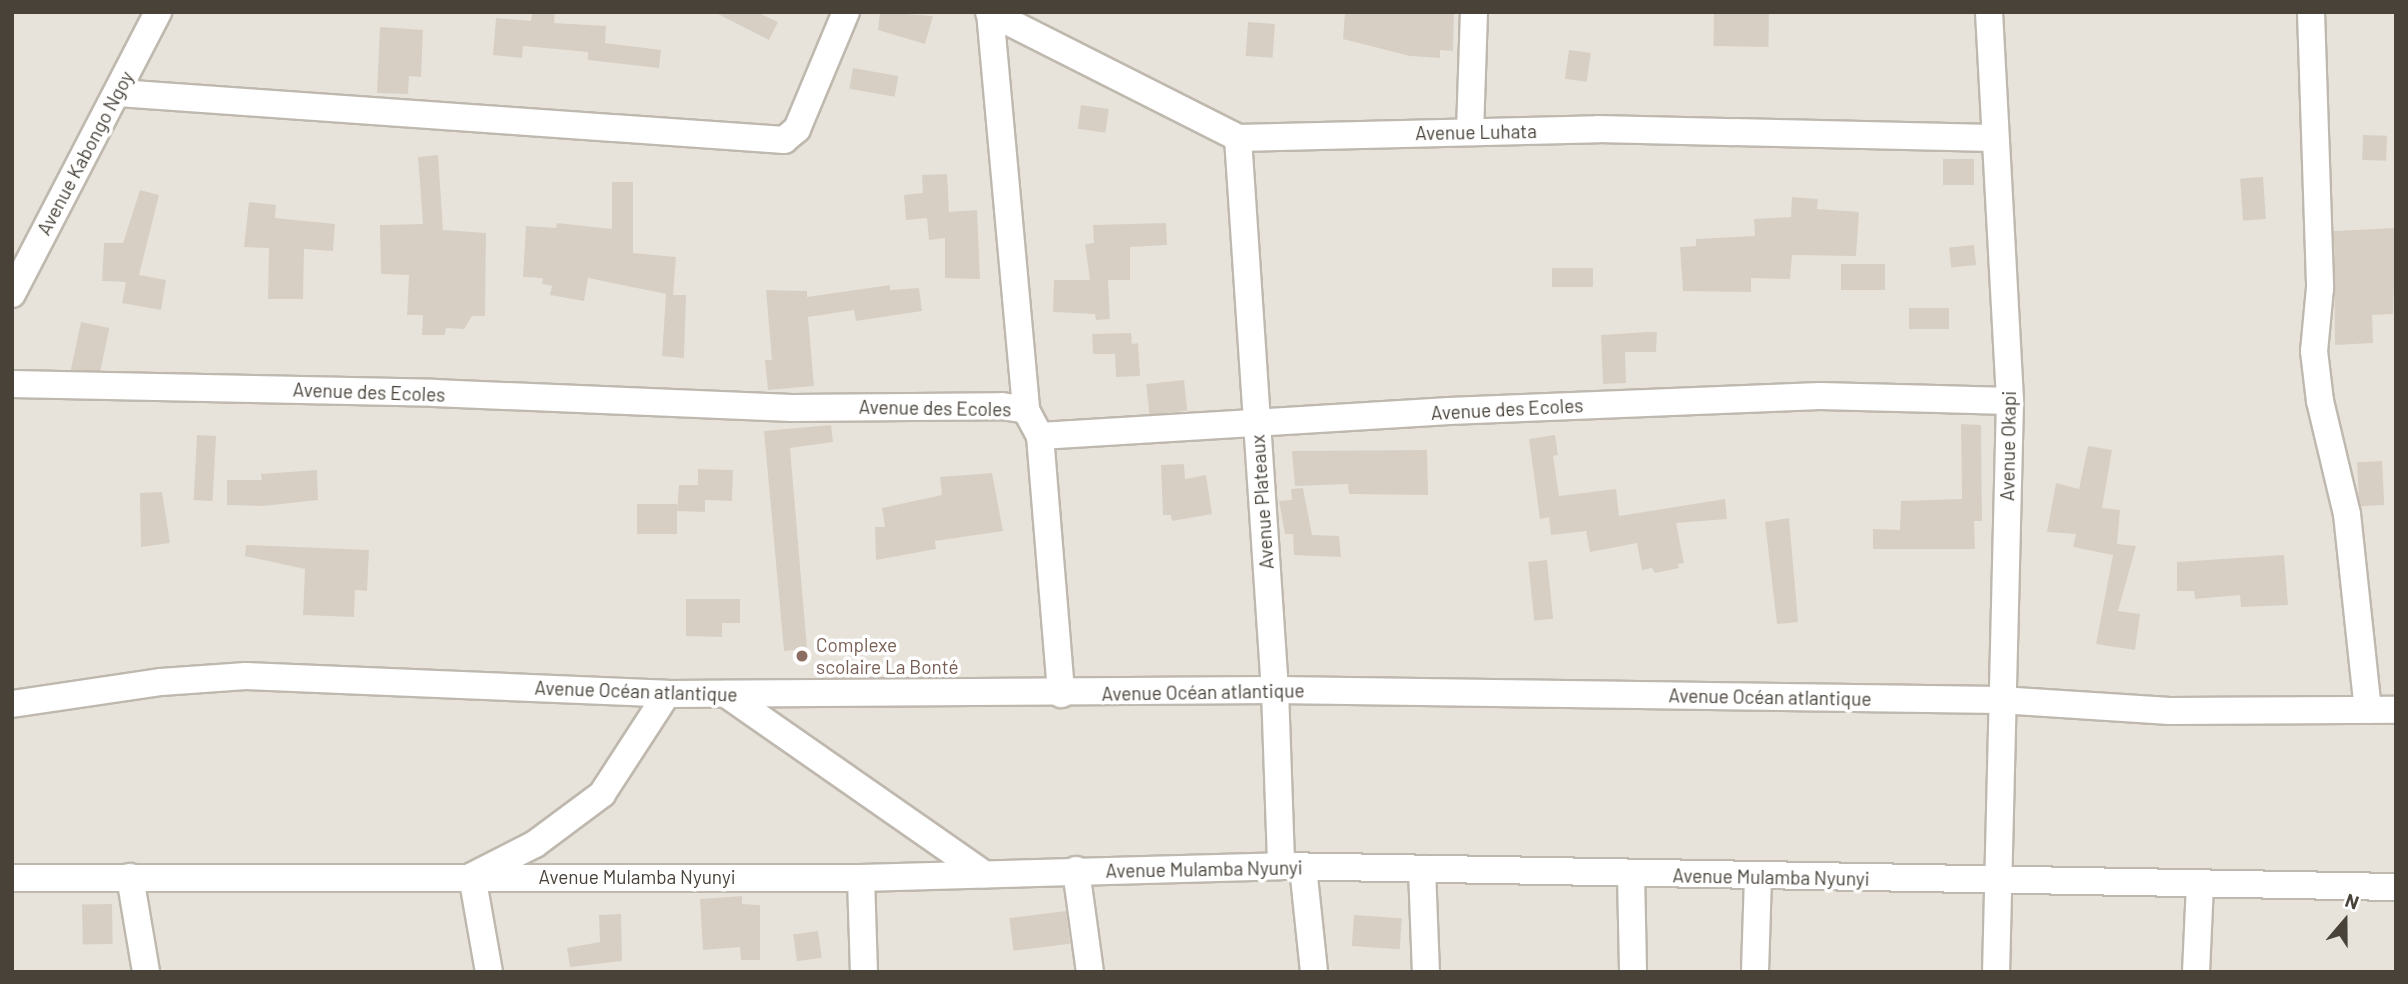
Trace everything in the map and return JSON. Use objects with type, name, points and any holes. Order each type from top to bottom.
[{"type":"street","name":"Avenue Kabongo Ngoy","points":[[12,294],[158,12]]},
{"type":"street","points":[[117,93],[787,140],[797,130],[846,12]]},
{"type":"street","points":[[990,12],[1026,410]]},
{"type":"street","name":"Avenue Luhata","points":[[990,12],[1237,138],[1598,129],[1993,138]]},
{"type":"street","points":[[1470,132],[1474,12]]},
{"type":"street","name":"Avenue Okapi","points":[[1989,12],[1993,138],[2010,401],[2000,700],[2001,880],[1996,972]]},
{"type":"street","points":[[2311,12],[2320,288],[2314,351],[2320,401],[2347,514],[2368,710]]},
{"type":"street","name":"Avenue Plateaux","points":[[1237,138],[1275,690],[1292,867],[1314,972]]},
{"type":"street","name":"Avenue des Ecoles","points":[[12,384],[406,392],[792,408],[978,405],[1026,410],[1040,436],[1256,425],[1449,411],[1820,396],[2010,401]]},
{"type":"street","points":[[1040,436],[1061,694]]},
{"type":"street","name":"Avenue Océan atlantique","points":[[12,704],[161,682],[246,676],[667,694],[1061,694],[1275,690],[2000,700],[2169,711],[2396,710]]},
{"type":"street","points":[[489,972],[471,876],[552,833],[602,794],[667,694]]},
{"type":"street","points":[[726,694],[984,874]]},
{"type":"street","name":"Avenue Mulamba Nyunyi","points":[[12,878],[861,878],[1076,870],[1292,867],[2396,887]]},
{"type":"street","points":[[1422,869],[1426,972]]},
{"type":"street","points":[[1076,870],[1090,972]]},
{"type":"street","points":[[1632,874],[1633,972]]},
{"type":"street","points":[[130,877],[146,972]]},
{"type":"street","points":[[1755,972],[1758,877]]},
{"type":"street","points":[[861,878],[864,972]]},
{"type":"street","points":[[2196,972],[2200,884]]},
{"type":"shaded area","points":[[12,12],[2396,12],[2396,972],[12,972]]},
{"type":"building","points":[[532,12],[555,12],[554,23],[606,26],[605,43],[661,50],[659,68],[588,60],[588,52],[523,46],[522,58],[493,55],[496,18],[531,21]]},
{"type":"building","points":[[714,12],[757,12],[778,22],[769,40]]},
{"type":"building","points":[[880,12],[933,16],[925,44],[878,30]]},
{"type":"building","points":[[1345,12],[1454,13],[1453,51],[1440,50],[1440,58],[1410,56],[1343,39]]},
{"type":"building","points":[[1714,12],[1769,13],[1768,47],[1713,46]]},
{"type":"building","points":[[1248,22],[1275,24],[1273,58],[1246,56]]},
{"type":"building","points":[[380,27],[423,30],[421,77],[409,76],[408,94],[377,93]]},
{"type":"building","points":[[1569,50],[1591,53],[1587,82],[1565,79]]},
{"type":"building","points":[[853,68],[898,76],[895,97],[849,89]]},
{"type":"building","points":[[1081,105],[1109,109],[1105,133],[1078,129]]},
{"type":"building","points":[[2363,135],[2387,136],[2386,161],[2362,160]]},
{"type":"building","points":[[438,155],[443,230],[486,233],[485,316],[472,316],[464,329],[446,328],[445,335],[422,335],[423,315],[407,315],[409,275],[381,274],[380,225],[423,224],[418,157]]},
{"type":"building","points":[[1943,159],[1974,159],[1974,185],[1943,185]]},
{"type":"building","points":[[947,174],[949,212],[977,210],[980,279],[945,278],[945,238],[929,240],[927,218],[906,220],[904,195],[923,193],[922,175]]},
{"type":"building","points":[[2263,177],[2266,219],[2243,221],[2240,179]]},
{"type":"building","points":[[612,182],[633,182],[633,253],[676,257],[673,295],[686,295],[684,358],[662,356],[666,294],[588,278],[584,301],[550,295],[552,286],[542,284],[543,278],[523,277],[526,226],[556,228],[557,223],[612,229]]},
{"type":"building","points":[[140,190],[159,195],[139,275],[166,280],[161,310],[122,303],[126,282],[102,281],[104,243],[123,243]]},
{"type":"building","points":[[1792,197],[1818,199],[1817,209],[1859,212],[1856,256],[1792,255],[1790,279],[1751,278],[1751,292],[1683,291],[1680,247],[1696,246],[1696,239],[1755,236],[1754,219],[1791,217]]},
{"type":"building","points":[[249,202],[276,205],[275,218],[335,224],[333,251],[304,249],[303,299],[268,299],[269,248],[244,247]]},
{"type":"building","points":[[1166,223],[1167,245],[1130,247],[1130,280],[1108,280],[1110,319],[1096,320],[1095,314],[1053,312],[1054,280],[1090,280],[1085,244],[1094,243],[1093,225]]},
{"type":"building","points":[[2396,228],[2393,314],[2372,315],[2373,343],[2335,345],[2334,231]]},
{"type":"building","points":[[1974,245],[1976,265],[1951,268],[1949,248]]},
{"type":"building","points":[[1841,264],[1885,264],[1885,290],[1841,290]]},
{"type":"building","points":[[1552,268],[1593,268],[1593,287],[1552,287]]},
{"type":"building","points":[[890,285],[890,290],[919,288],[922,311],[856,321],[854,310],[808,317],[814,386],[768,390],[765,360],[772,360],[766,290],[807,291],[807,297]]},
{"type":"building","points":[[1909,308],[1949,308],[1949,329],[1909,329]]},
{"type":"building","points":[[81,322],[109,328],[99,376],[71,370]]},
{"type":"building","points":[[1657,332],[1656,352],[1625,352],[1626,383],[1603,384],[1601,335]]},
{"type":"building","points":[[1131,333],[1132,344],[1138,343],[1140,376],[1116,377],[1115,354],[1093,354],[1092,334]]},
{"type":"building","points":[[1184,380],[1187,411],[1149,415],[1146,384]]},
{"type":"building","points":[[1961,424],[1981,425],[1982,521],[1974,521],[1975,549],[1873,549],[1873,529],[1900,530],[1901,501],[1962,499]]},
{"type":"building","points":[[831,425],[833,442],[790,448],[807,649],[784,651],[764,431]]},
{"type":"building","points":[[197,435],[216,436],[213,501],[194,500]]},
{"type":"building","points":[[1555,435],[1558,455],[1553,456],[1559,496],[1616,489],[1619,516],[1725,499],[1727,519],[1676,523],[1684,563],[1678,564],[1679,568],[1655,573],[1652,568],[1642,570],[1637,543],[1590,552],[1586,531],[1551,535],[1549,517],[1540,519],[1529,439]]},
{"type":"building","points":[[2088,446],[2112,450],[2102,508],[2120,510],[2117,544],[2136,546],[2118,611],[2140,614],[2135,650],[2096,644],[2113,555],[2073,547],[2076,534],[2047,532],[2056,483],[2079,489]]},
{"type":"building","points":[[1427,450],[1428,495],[1349,494],[1348,484],[1295,486],[1292,451]]},
{"type":"building","points":[[2382,461],[2384,505],[2359,506],[2357,462]]},
{"type":"building","points":[[1184,464],[1185,479],[1206,475],[1212,514],[1172,521],[1171,515],[1163,515],[1161,465]]},
{"type":"building","points":[[698,469],[733,470],[732,501],[705,500],[705,512],[677,511],[679,485],[698,485]]},
{"type":"building","points":[[317,470],[318,500],[263,506],[227,505],[227,480],[262,480],[261,474]]},
{"type":"building","points":[[992,473],[1003,531],[935,541],[936,549],[876,560],[875,527],[885,527],[882,508],[942,495],[940,477]]},
{"type":"building","points":[[1303,488],[1312,535],[1339,536],[1341,557],[1294,555],[1293,534],[1285,534],[1279,501],[1292,500],[1291,489]]},
{"type":"building","points":[[162,492],[170,543],[141,547],[140,493]]},
{"type":"building","points":[[637,504],[677,504],[677,534],[637,534]]},
{"type":"building","points":[[1789,518],[1798,622],[1777,624],[1765,522]]},
{"type":"building","points":[[246,545],[369,550],[367,591],[355,590],[354,617],[303,615],[305,569],[245,556]]},
{"type":"building","points":[[2284,555],[2288,605],[2241,607],[2240,595],[2195,599],[2194,591],[2177,591],[2177,562]]},
{"type":"building","points":[[1547,560],[1553,619],[1534,621],[1528,562]]},
{"type":"building","points":[[686,599],[740,599],[740,623],[722,623],[722,637],[686,636]]},
{"type":"building","points":[[742,896],[742,904],[760,905],[760,960],[741,960],[740,947],[703,950],[700,899]]},
{"type":"building","points":[[112,904],[113,944],[83,945],[82,905]]},
{"type":"building","points":[[1066,911],[1070,944],[1013,951],[1009,918]]},
{"type":"building","points":[[621,914],[622,961],[570,967],[567,948],[600,942],[599,915]]},
{"type":"building","points":[[1354,915],[1402,918],[1400,949],[1352,946]]},
{"type":"building","points":[[818,931],[822,958],[797,961],[793,934]]},
{"type":"place","name":"Complexe scolaire La Bonté","points":[[802,656]]}]
